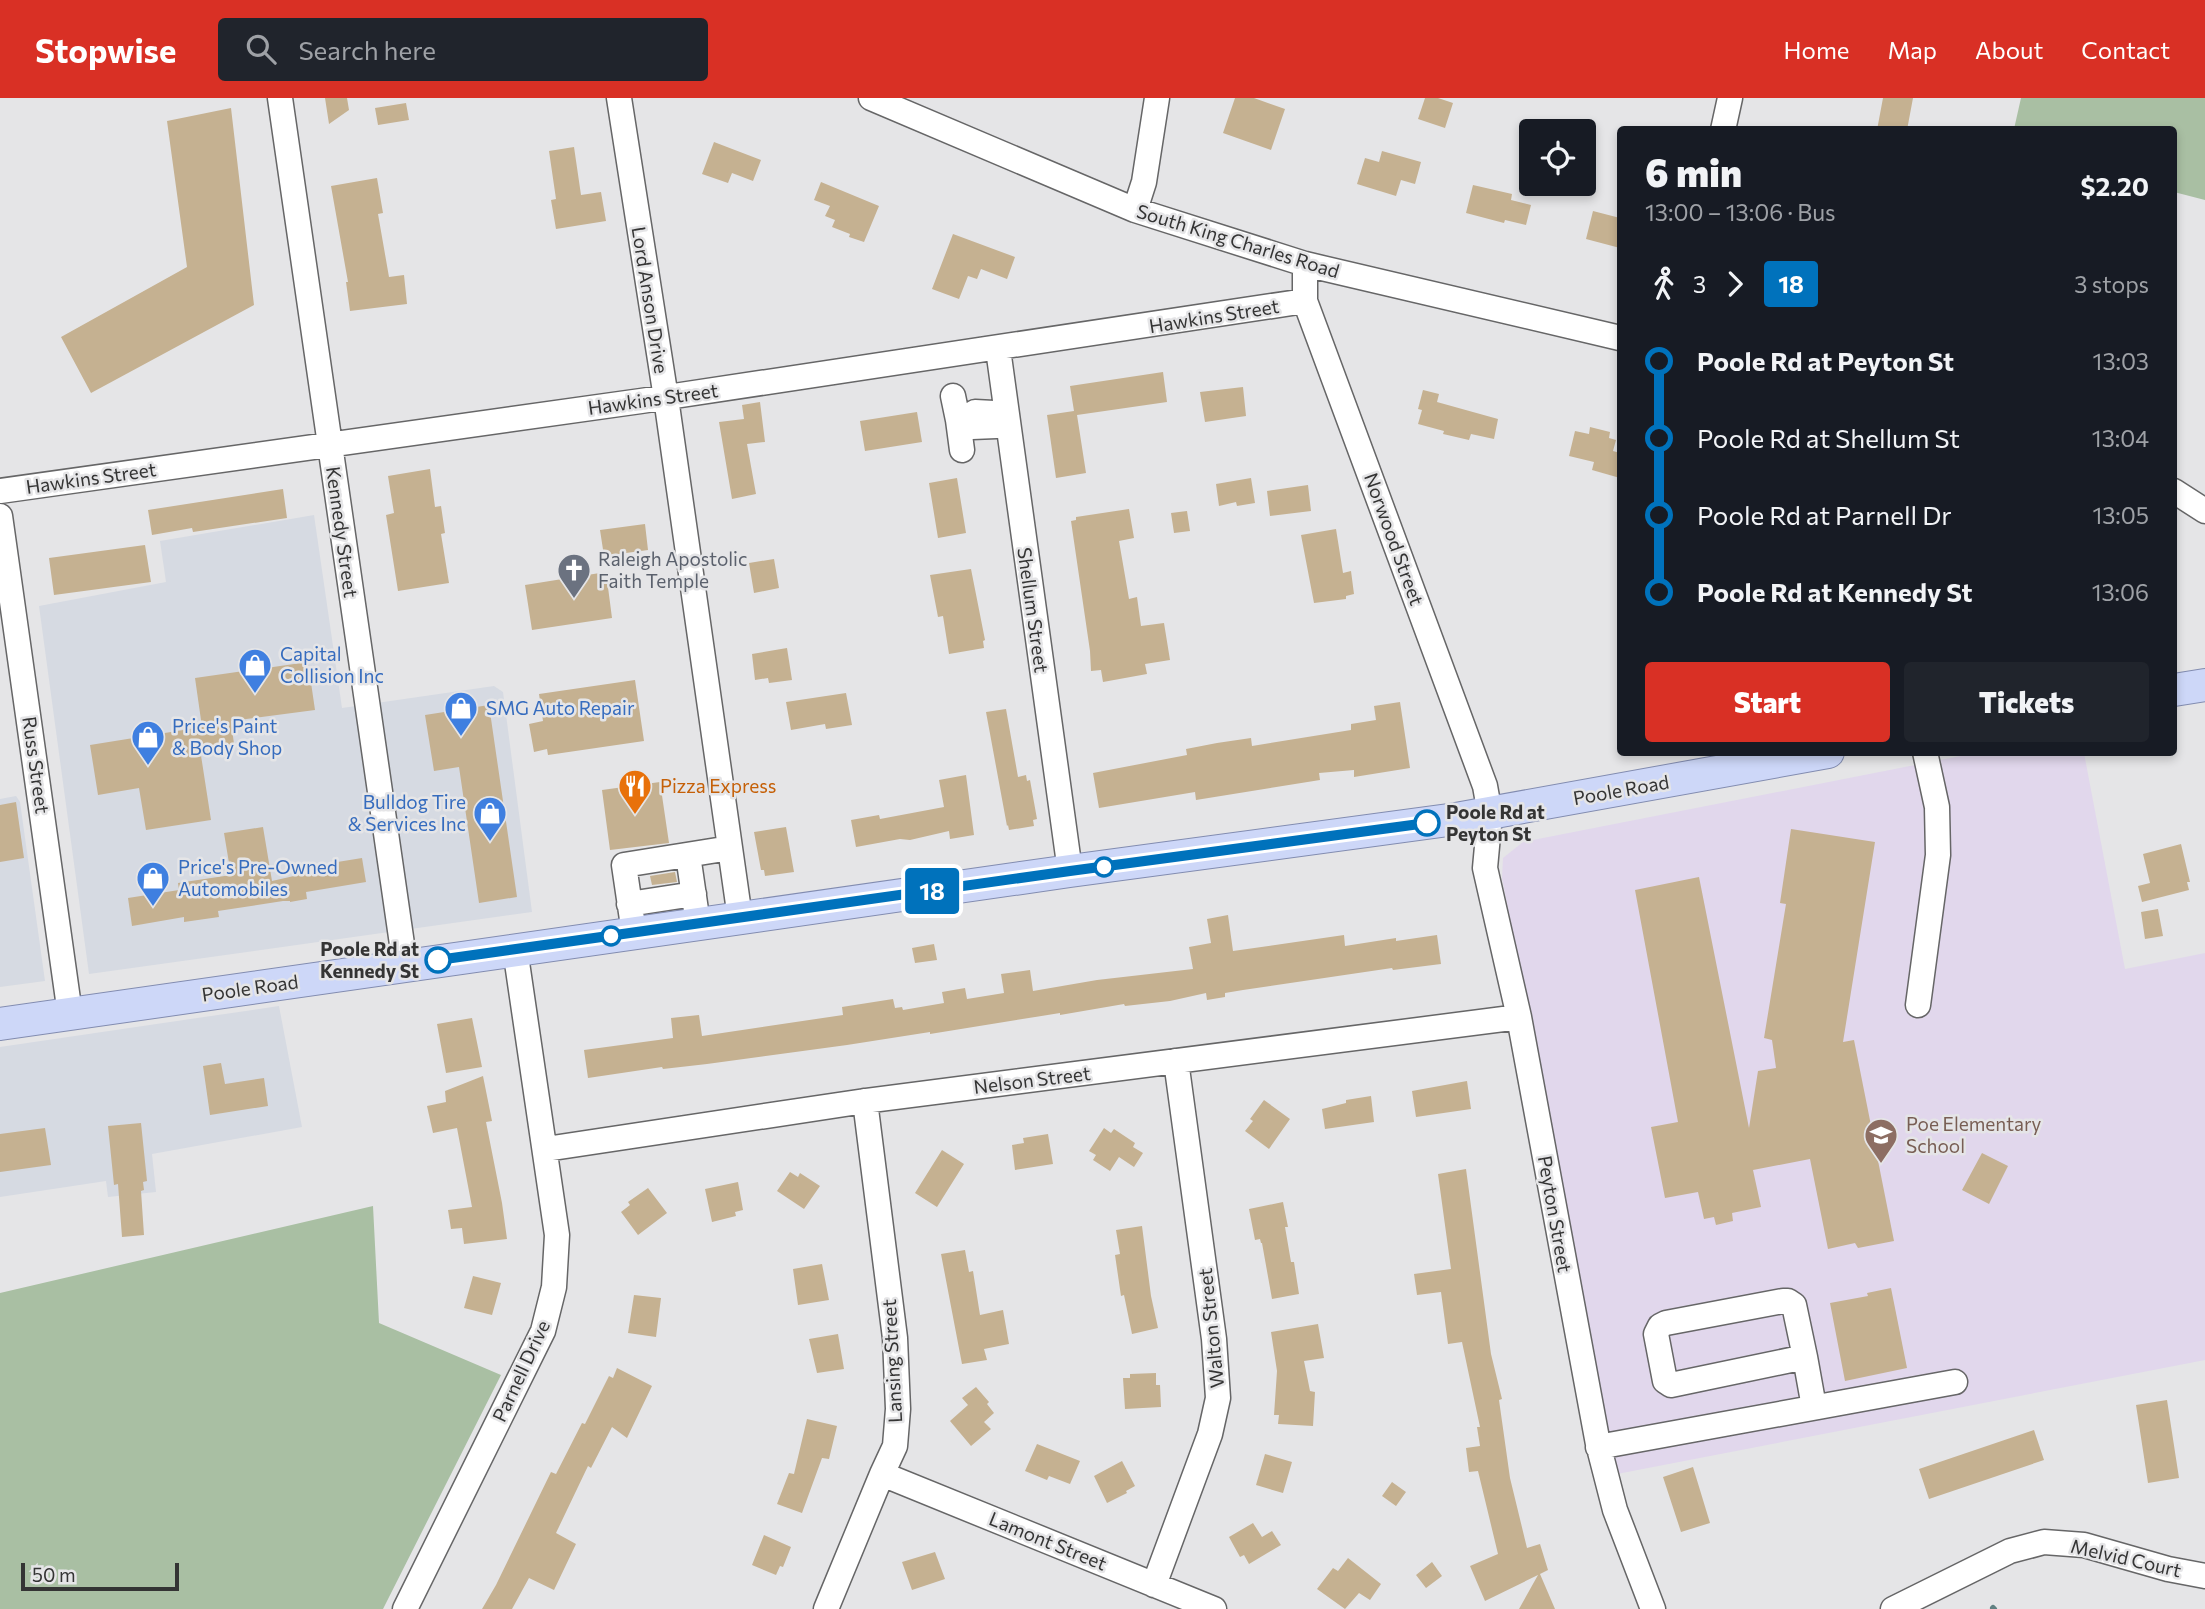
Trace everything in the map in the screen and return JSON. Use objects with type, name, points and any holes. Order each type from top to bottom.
[{"type":"main road","points":[[2177,690],[2205,685]]},
{"type":"main road","name":"Poole Road","points":[[0,1024],[515,949],[632,918],[696,909],[740,918],[1490,814],[1806,756]]},
{"type":"street","name":"Kennedy Street","points":[[280,98],[405,965]]},
{"type":"street","name":"Lord Anson Drive","points":[[618,98],[666,398],[740,918]]},
{"type":"street","name":"South King Charles Road","points":[[871,98],[1135,210],[1305,264],[1617,337]]},
{"type":"street","points":[[1135,210],[1144,181],[1157,98]]},
{"type":"street","points":[[1724,126],[1730,98]]},
{"type":"street","name":"Norwood Street","points":[[1305,264],[1305,302],[1481,775],[1490,814]]},
{"type":"street","name":"Hawkins Street","points":[[0,491],[666,398],[1305,302]]},
{"type":"street","name":"Shellum Street","points":[[998,349],[1004,419],[1070,871]]},
{"type":"street","points":[[962,450],[958,412],[994,413],[1004,419]]},
{"type":"street","points":[[2177,493],[2205,511]]},
{"type":"street","name":"Russ Street","points":[[0,516],[70,1014]]},
{"type":"street","points":[[1918,1005],[1938,855],[1937,807],[1926,756]]},
{"type":"street","name":"Peyton Street","points":[[1490,814],[1485,868],[1519,1017],[1598,1447],[1615,1510],[1653,1609]]},
{"type":"street","points":[[632,918],[624,864],[730,848]]},
{"type":"street","points":[[688,855],[696,909]]},
{"type":"street","name":"Parnell Drive","points":[[405,1609],[543,1331],[554,1287],[557,1235],[515,949]]},
{"type":"street","name":"Nelson Street","points":[[546,1149],[865,1101],[1519,1017]]},
{"type":"street","name":"Walton Street","points":[[1154,1584],[1210,1434],[1218,1398],[1214,1339],[1175,1061]]},
{"type":"street","name":"Lansing Street","points":[[827,1609],[895,1446],[898,1409],[894,1338],[865,1101]]},
{"type":"street","points":[[1805,1357],[1671,1385],[1663,1377],[1656,1334],[1660,1326],[1666,1324],[1788,1301],[1794,1305],[1805,1357],[1814,1407]]},
{"type":"street","points":[[1598,1447],[1955,1382]]},
{"type":"street","name":"Lamont Street","points":[[882,1474],[1214,1609]]},
{"type":"street","name":"Melvid Court","points":[[1893,1609],[2010,1551],[2044,1542],[2084,1545],[2157,1566],[2205,1576]]},
{"type":"shaded area","points":[[314,515],[342,708],[494,686],[503,692],[532,912],[89,974],[39,606],[166,582],[160,541]]},
{"type":"shaded area","name":"Poe Elementary School","points":[[1961,756],[2085,756],[2125,969],[2205,953],[2205,1360],[1617,1474],[1502,878],[1503,858],[1523,842]]},
{"type":"shaded area","points":[[16,796],[20,802],[45,981],[0,987],[0,799]]},
{"type":"shaded area","points":[[279,1006],[302,1127],[152,1154],[156,1192],[108,1197],[106,1181],[0,1197],[0,1047]]},
{"type":"green space","points":[[2021,98],[2205,98],[2205,200],[2177,193],[2177,126],[2015,126]]},
{"type":"green space","points":[[373,1206],[379,1323],[501,1375],[383,1609],[0,1609],[0,1293]]},
{"type":"building","points":[[325,98],[347,98],[349,110],[329,124]]},
{"type":"building","points":[[1235,98],[1254,98],[1285,109],[1271,150],[1223,133]]},
{"type":"building","points":[[1425,98],[1438,98],[1453,103],[1445,128],[1418,119]]},
{"type":"building","points":[[1883,98],[1913,98],[1908,126],[1878,126]]},
{"type":"building","points":[[406,103],[409,120],[378,125],[375,108]]},
{"type":"building","points":[[231,108],[254,305],[91,393],[61,337],[187,267],[167,121]]},
{"type":"building","points":[[714,142],[761,160],[753,181],[732,173],[728,183],[702,174]]},
{"type":"building","points":[[574,147],[581,195],[601,192],[606,221],[556,229],[551,200],[556,199],[549,151]]},
{"type":"building","points":[[1382,151],[1421,162],[1415,184],[1401,180],[1396,196],[1357,184],[1365,158],[1379,162]]},
{"type":"building","points":[[377,178],[383,213],[378,214],[389,277],[404,275],[407,304],[350,311],[348,282],[331,186]]},
{"type":"building","points":[[821,182],[879,206],[864,242],[832,227],[835,220],[825,216],[830,206],[814,200]]},
{"type":"building","points":[[1473,185],[1512,194],[1511,200],[1531,205],[1526,225],[1505,220],[1504,223],[1466,213]]},
{"type":"building","points":[[1593,211],[1617,217],[1617,247],[1586,239]]},
{"type":"building","points":[[953,234],[1015,257],[1007,279],[981,269],[977,279],[968,276],[959,299],[932,289]]},
{"type":"building","points":[[1163,372],[1167,402],[1077,415],[1086,473],[1056,478],[1047,415],[1074,411],[1070,386]]},
{"type":"building","points":[[1243,387],[1246,416],[1205,422],[1200,392]]},
{"type":"building","points":[[1423,390],[1439,394],[1437,402],[1498,419],[1494,439],[1471,434],[1469,440],[1418,424],[1422,410],[1418,409]]},
{"type":"building","points":[[760,402],[765,442],[747,444],[756,494],[732,499],[719,422],[744,419],[742,405]]},
{"type":"building","points":[[917,412],[922,442],[865,451],[860,421]]},
{"type":"building","points":[[1590,427],[1610,432],[1609,438],[1616,440],[1613,451],[1617,452],[1617,477],[1592,470],[1594,462],[1569,456],[1575,431],[1589,434]]},
{"type":"building","points":[[430,469],[435,507],[441,506],[445,533],[441,534],[449,583],[398,591],[386,515],[394,513],[388,476]]},
{"type":"building","points":[[957,478],[966,533],[938,538],[929,483]]},
{"type":"building","points":[[1251,478],[1255,503],[1237,506],[1236,502],[1219,506],[1216,484]]},
{"type":"building","points":[[1308,485],[1311,511],[1270,516],[1267,491]]},
{"type":"building","points":[[283,489],[287,518],[193,532],[192,528],[152,535],[148,510]]},
{"type":"building","points":[[1129,509],[1134,538],[1119,541],[1129,599],[1137,597],[1141,626],[1164,623],[1170,660],[1145,664],[1147,674],[1103,682],[1101,670],[1091,671],[1071,521],[1076,520],[1076,517]]},
{"type":"building","points":[[1187,511],[1190,531],[1174,533],[1171,513]]},
{"type":"building","points":[[645,524],[648,550],[604,556],[600,530]]},
{"type":"building","points":[[1336,529],[1343,573],[1351,571],[1354,594],[1346,596],[1346,599],[1314,603],[1301,535]]},
{"type":"building","points":[[145,545],[151,582],[54,595],[49,558]]},
{"type":"building","points":[[774,559],[779,588],[754,593],[749,563]]},
{"type":"building","points":[[971,569],[985,640],[984,648],[949,654],[943,616],[938,617],[930,575]]},
{"type":"building","name":"Raleigh Apostolic Faith Temple","points":[[606,572],[612,618],[532,630],[525,585]]},
{"type":"building","points":[[787,648],[792,680],[769,683],[768,678],[755,680],[752,654]]},
{"type":"building","points":[[308,662],[315,710],[231,721],[234,744],[200,749],[211,820],[146,830],[139,788],[98,795],[90,745],[202,727],[195,678]]},
{"type":"building","points":[[635,680],[644,741],[548,755],[547,749],[534,752],[529,724],[543,721],[539,694]]},
{"type":"building","points":[[846,693],[852,725],[826,729],[825,724],[791,730],[786,702]]},
{"type":"building","points":[[1400,702],[1410,768],[1354,777],[1354,770],[1319,773],[1320,780],[1196,800],[1195,792],[1099,808],[1093,773],[1187,755],[1186,749],[1217,743],[1251,738],[1252,746],[1351,730],[1351,724],[1376,720],[1374,706]]},
{"type":"building","points":[[489,705],[517,897],[479,903],[459,767],[434,771],[425,715]]},
{"type":"building","points":[[1006,709],[1018,777],[1026,775],[1027,781],[1030,780],[1037,819],[1033,820],[1034,826],[1009,830],[986,712]]},
{"type":"building","points":[[966,775],[974,835],[950,839],[949,831],[910,840],[900,839],[856,847],[851,820],[879,815],[880,819],[944,807],[939,780]]},
{"type":"building","name":"Pizza Express","points":[[660,782],[669,843],[610,850],[602,790]]},
{"type":"building","points":[[16,802],[24,858],[0,862],[0,805]]},
{"type":"building","points":[[263,827],[272,881],[320,870],[319,865],[362,858],[366,882],[306,892],[307,899],[218,911],[219,917],[184,922],[184,917],[132,926],[128,898],[179,890],[178,883],[231,875],[224,833]]},
{"type":"building","points":[[786,827],[794,872],[765,876],[764,870],[761,870],[754,832]]},
{"type":"building","points":[[1791,829],[1875,842],[1843,1042],[1854,1040],[1894,1241],[1858,1248],[1855,1243],[1828,1249],[1810,1159],[1753,1170],[1761,1207],[1732,1213],[1733,1221],[1716,1225],[1714,1217],[1704,1219],[1698,1192],[1665,1198],[1651,1127],[1678,1122],[1635,890],[1699,877],[1749,1128],[1758,1071],[1776,1068],[1772,1040],[1764,1038],[1786,904],[1780,903]]},
{"type":"building","points":[[2181,844],[2190,882],[2187,882],[2189,890],[2142,902],[2138,886],[2150,883],[2143,854]]},
{"type":"building","points":[[675,872],[677,882],[652,885],[650,876]]},
{"type":"building","points":[[2158,909],[2163,936],[2145,939],[2141,912]]},
{"type":"building","points":[[1228,915],[1233,951],[1344,935],[1345,946],[1437,935],[1441,964],[1392,968],[1243,990],[1207,1000],[1206,993],[1170,1001],[1124,1004],[930,1034],[588,1078],[584,1050],[673,1038],[671,1018],[699,1015],[702,1036],[843,1015],[842,1007],[893,999],[895,1008],[902,1007],[903,1010],[944,1003],[942,992],[965,988],[967,999],[1004,993],[1001,974],[1030,970],[1033,991],[1097,980],[1193,969],[1189,947],[1211,943],[1207,919]]},
{"type":"building","points":[[934,944],[937,960],[915,963],[912,948]]},
{"type":"building","points":[[472,1018],[482,1067],[446,1073],[437,1024]]},
{"type":"building","points":[[221,1063],[225,1084],[264,1078],[268,1106],[210,1115],[203,1066]]},
{"type":"building","points":[[483,1076],[492,1121],[486,1122],[507,1239],[464,1244],[462,1228],[451,1229],[448,1210],[472,1207],[457,1128],[433,1133],[427,1106],[446,1102],[445,1091]]},
{"type":"building","points":[[1467,1081],[1471,1109],[1416,1117],[1412,1091]]},
{"type":"building","points":[[1371,1096],[1374,1122],[1325,1129],[1322,1109],[1346,1103],[1346,1100]]},
{"type":"building","points":[[1264,1100],[1290,1119],[1269,1149],[1245,1131]]},
{"type":"building","points":[[141,1123],[147,1181],[143,1182],[144,1190],[141,1191],[144,1235],[122,1237],[118,1184],[114,1185],[108,1126]]},
{"type":"building","points":[[45,1128],[51,1165],[0,1172],[0,1134]]},
{"type":"building","points":[[1104,1128],[1111,1133],[1114,1129],[1135,1143],[1133,1147],[1143,1153],[1134,1167],[1119,1157],[1110,1171],[1093,1160],[1096,1155],[1089,1151]]},
{"type":"building","points":[[1048,1134],[1053,1164],[1015,1170],[1012,1145],[1024,1143],[1023,1138]]},
{"type":"building","points":[[942,1150],[964,1164],[937,1207],[915,1193]]},
{"type":"building","points":[[1982,1153],[2008,1166],[1989,1204],[1962,1190]]},
{"type":"building","points":[[1466,1169],[1491,1354],[1502,1399],[1499,1400],[1510,1478],[1527,1548],[1540,1544],[1548,1570],[1540,1574],[1555,1609],[1519,1609],[1538,1575],[1485,1601],[1470,1566],[1498,1554],[1478,1471],[1469,1472],[1466,1448],[1480,1446],[1477,1427],[1480,1427],[1462,1342],[1448,1344],[1441,1292],[1417,1295],[1414,1274],[1451,1269],[1438,1174]]},
{"type":"building","points":[[790,1172],[798,1177],[800,1173],[820,1186],[804,1209],[777,1191]]},
{"type":"building","points":[[738,1182],[743,1210],[735,1212],[736,1216],[712,1222],[705,1189]]},
{"type":"building","points":[[648,1188],[667,1213],[638,1235],[621,1212],[630,1205],[628,1202]]},
{"type":"building","points":[[1283,1202],[1291,1262],[1294,1262],[1299,1294],[1272,1299],[1262,1243],[1260,1239],[1255,1240],[1249,1209]]},
{"type":"building","points":[[1142,1226],[1158,1328],[1132,1334],[1124,1295],[1121,1296],[1115,1255],[1120,1254],[1116,1230]]},
{"type":"building","points":[[965,1250],[969,1272],[973,1271],[980,1315],[1003,1310],[1009,1344],[984,1349],[987,1360],[962,1364],[941,1254]]},
{"type":"building","points":[[822,1264],[829,1300],[798,1305],[793,1269]]},
{"type":"building","points":[[473,1276],[501,1283],[492,1315],[464,1308]]},
{"type":"building","points":[[1891,1288],[1907,1368],[1845,1381],[1830,1303],[1868,1296],[1867,1293]]},
{"type":"building","points":[[634,1295],[661,1298],[656,1337],[628,1333]]},
{"type":"building","points":[[1318,1324],[1324,1358],[1304,1361],[1310,1391],[1315,1392],[1313,1426],[1278,1424],[1279,1415],[1274,1415],[1277,1371],[1271,1332]]},
{"type":"building","points":[[838,1334],[844,1369],[817,1373],[809,1339]]},
{"type":"building","points":[[617,1368],[652,1386],[627,1438],[612,1427],[591,1468],[588,1466],[556,1533],[576,1544],[554,1590],[529,1578],[512,1609],[482,1609],[551,1472],[556,1474],[609,1376],[613,1378]]},
{"type":"building","points":[[1156,1373],[1156,1385],[1160,1385],[1161,1407],[1125,1409],[1123,1378],[1130,1378],[1130,1374]]},
{"type":"building","points":[[976,1387],[989,1402],[987,1404],[994,1413],[984,1422],[991,1429],[971,1446],[950,1421],[968,1405],[962,1398]]},
{"type":"building","points":[[2167,1400],[2179,1478],[2148,1483],[2136,1405]]},
{"type":"building","points":[[807,1419],[837,1426],[829,1459],[822,1458],[802,1513],[777,1504],[789,1473],[794,1474]]},
{"type":"building","points":[[2034,1430],[2044,1460],[1929,1499],[1919,1469]]},
{"type":"building","points":[[1037,1444],[1080,1461],[1070,1484],[1049,1476],[1047,1480],[1025,1471]]},
{"type":"building","points":[[1265,1454],[1292,1462],[1283,1493],[1256,1485]]},
{"type":"building","points":[[1122,1461],[1135,1486],[1107,1503],[1094,1476]]},
{"type":"building","points":[[1693,1467],[1710,1523],[1681,1532],[1663,1477]]},
{"type":"building","points":[[1392,1482],[1406,1492],[1396,1506],[1382,1496]]},
{"type":"building","points":[[1253,1523],[1262,1537],[1272,1531],[1281,1545],[1249,1564],[1244,1555],[1240,1557],[1229,1537]]},
{"type":"building","points":[[764,1535],[791,1547],[783,1567],[780,1566],[776,1575],[752,1565]]},
{"type":"building","points":[[935,1552],[945,1579],[912,1590],[902,1562]]},
{"type":"building","points":[[1348,1558],[1381,1584],[1370,1600],[1359,1593],[1345,1609],[1317,1589],[1333,1568],[1338,1571]]},
{"type":"building","points":[[1432,1562],[1442,1576],[1426,1588],[1416,1575]]},
{"type":"bus line","name":"18","points":[[438,960],[1427,823]]},
{"type":"place","name":"Raleigh Apostolic Faith Temple","points":[[574,600]]},
{"type":"place","name":"Capital Collision Inc","points":[[255,695]]},
{"type":"place","name":"SMG Auto Repair","points":[[461,738]]},
{"type":"place","name":"Price's Paint & Body Shop","points":[[148,767]]},
{"type":"place","name":"Pizza Express","points":[[635,816]]},
{"type":"place","name":"Poole Rd at Peyton St","points":[[1427,823]]},
{"type":"place","name":"Bulldog Tire & Services Inc","points":[[490,843]]},
{"type":"place","name":"Price's Pre-Owned Automobiles","points":[[153,908]]},
{"type":"place","name":"Poole Rd at Kennedy St","points":[[438,960]]},
{"type":"place","name":"Poe Elementary School","points":[[1881,1165]]}]
